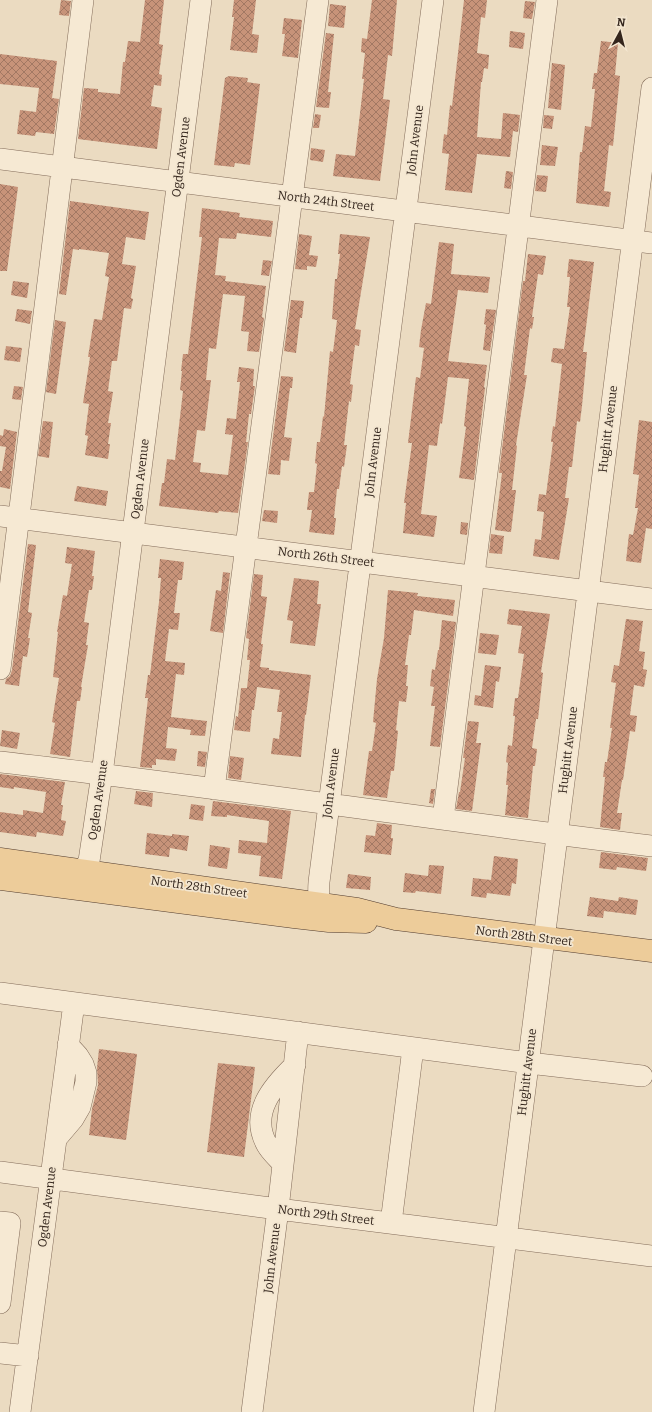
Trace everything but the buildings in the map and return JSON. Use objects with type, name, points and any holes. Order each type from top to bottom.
[{"type":"main road","name":"North 28th Street","points":[[0,860],[83,871],[324,912],[370,922],[396,919],[652,951]]},
{"type":"main road","name":"North 28th Street","points":[[0,878],[324,912]]},
{"type":"street","points":[[0,669],[9,517],[62,167],[83,0]]},
{"type":"street","name":"Ogden Avenue","points":[[83,871],[91,854],[102,774],[201,0]]},
{"type":"street","points":[[214,789],[318,0]]},
{"type":"street","name":"John Avenue","points":[[324,912],[318,893],[319,882],[433,0]]},
{"type":"street","points":[[443,819],[547,0]]},
{"type":"street","name":"Hughitt Avenue","points":[[484,1412],[558,834],[587,590],[642,242],[652,88]]},
{"type":"street","name":"North 24th Street","points":[[0,160],[642,242]]},
{"type":"street","name":"North 26th Street","points":[[9,517],[652,598]]},
{"type":"street","points":[[0,762],[652,846]]},
{"type":"street","points":[[0,878],[26,874],[64,879],[73,878],[83,871]]},
{"type":"street","points":[[0,993],[529,1063],[642,1076]]},
{"type":"street","name":"Ogden Avenue","points":[[20,1412],[74,1002]]},
{"type":"street","name":"John Avenue","points":[[252,1412],[278,1209],[298,1032]]},
{"type":"street","points":[[391,1223],[413,1048]]},
{"type":"street","points":[[283,1164],[268,1145],[262,1132],[260,1122],[266,1099],[273,1088],[295,1065]]},
{"type":"street","name":"North 29th Street","points":[[0,1172],[652,1256]]},
{"type":"street","points":[[0,1222],[10,1223],[3,1261],[0,1303]]},
{"type":"street","points":[[0,1354],[28,1356]]}]
